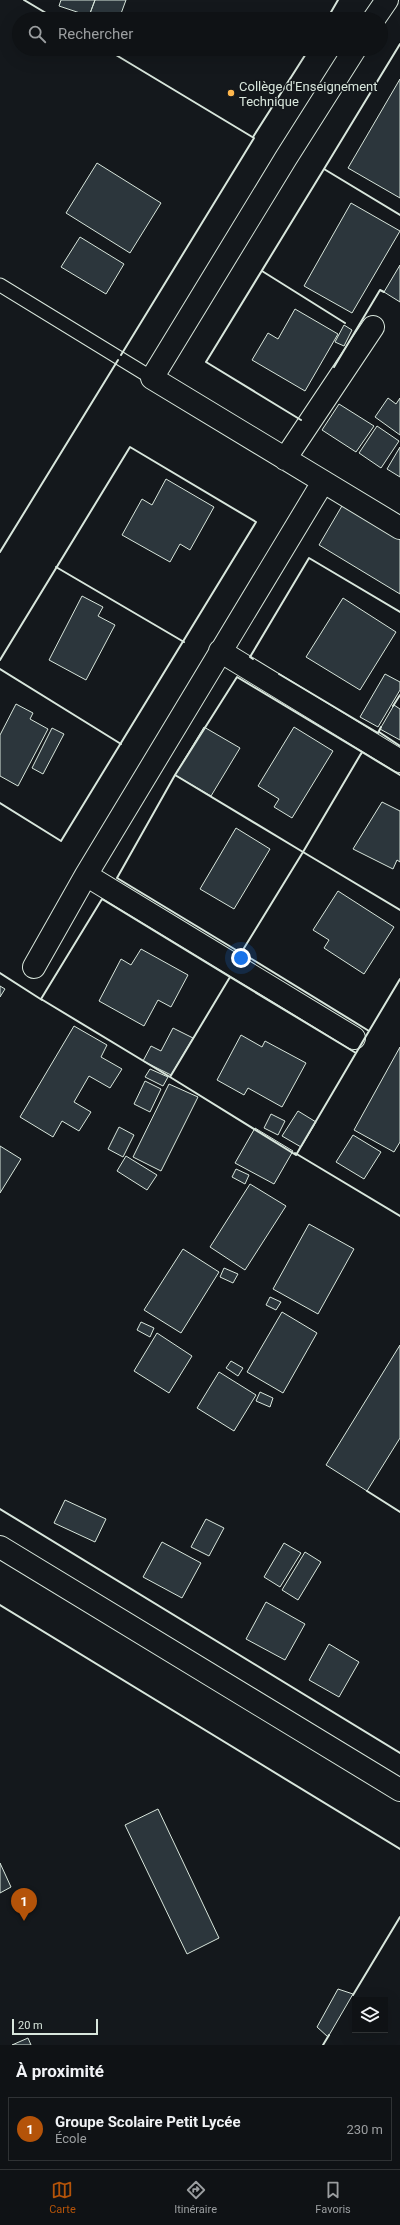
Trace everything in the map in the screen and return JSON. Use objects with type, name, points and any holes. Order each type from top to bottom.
[{"type":"street","points":[[379,12],[387,0]]},
{"type":"street","points":[[351,56],[152,378],[400,528]]},
{"type":"street","points":[[285,459],[373,327]]},
{"type":"street","points":[[34,966],[86,874],[323,482]]},
{"type":"street","points":[[220,651],[400,761]]},
{"type":"street","points":[[86,874],[354,1038]]},
{"type":"street","points":[[0,1547],[400,1790]]},
{"type":"lane","points":[[0,285],[152,378]]},
{"type":"building","points":[[61,0],[95,0],[90,12],[77,12],[59,6]]},
{"type":"building","points":[[95,0],[126,0],[122,12],[90,12]]},
{"type":"building","points":[[400,79],[400,198],[348,168]]},
{"type":"building","points":[[97,163],[161,203],[130,253],[66,213]]},
{"type":"building","points":[[351,203],[400,231],[352,313],[304,286]]},
{"type":"building","points":[[80,237],[124,264],[106,294],[61,267]]},
{"type":"building","points":[[400,265],[400,302],[384,292]]},
{"type":"building","points":[[295,309],[338,334],[305,391],[252,360],[268,333],[278,339]]},
{"type":"building","points":[[344,325],[352,330],[344,346],[335,342]]},
{"type":"building","points":[[388,398],[396,404],[400,398],[400,435],[375,417]]},
{"type":"building","points":[[339,404],[374,426],[356,452],[322,430]]},
{"type":"building","points":[[377,426],[399,441],[381,468],[359,453]]},
{"type":"building","points":[[400,447],[400,477],[387,469]]},
{"type":"building","points":[[166,479],[214,507],[190,550],[180,544],[170,562],[122,535],[142,499],[152,505]]},
{"type":"building","points":[[346,499],[400,533],[400,594],[319,545]]},
{"type":"building","points":[[82,596],[103,607],[98,616],[115,625],[86,680],[49,660]]},
{"type":"building","points":[[343,598],[396,632],[360,690],[306,657]]},
{"type":"building","points":[[385,674],[400,682],[400,690],[378,727],[360,717]]},
{"type":"building","points":[[16,704],[33,713],[30,719],[48,729],[18,786],[0,776],[0,735]]},
{"type":"building","points":[[394,705],[400,709],[400,740],[380,729]]},
{"type":"building","points":[[204,727],[240,748],[211,796],[175,775]]},
{"type":"building","points":[[294,727],[333,751],[292,818],[274,807],[279,799],[258,786]]},
{"type":"building","points":[[52,728],[64,734],[43,774],[32,768]]},
{"type":"building","points":[[382,802],[400,811],[400,862],[397,860],[393,869],[353,849]]},
{"type":"building","points":[[236,828],[270,849],[234,909],[200,889]]},
{"type":"building","points":[[338,891],[394,927],[364,974],[324,948],[329,940],[313,930]]},
{"type":"building","points":[[141,949],[188,975],[171,1007],[158,1000],[144,1026],[99,1001],[121,959],[131,965]]},
{"type":"building","points":[[0,986],[5,989],[0,997]]},
{"type":"building","points":[[74,1026],[107,1045],[101,1057],[122,1069],[110,1088],[89,1076],[74,1102],[91,1112],[79,1131],[62,1121],[53,1137],[20,1117]]},
{"type":"building","points":[[173,1028],[193,1038],[171,1075],[143,1061],[151,1046],[161,1051]]},
{"type":"building","points":[[241,1035],[262,1047],[265,1041],[306,1063],[282,1107],[248,1088],[244,1095],[217,1080]]},
{"type":"building","points":[[400,1047],[400,1142],[394,1152],[354,1130]]},
{"type":"building","points":[[150,1069],[168,1077],[163,1086],[145,1077]]},
{"type":"building","points":[[145,1081],[161,1089],[150,1112],[134,1104]]},
{"type":"building","points":[[169,1084],[198,1097],[161,1171],[133,1157]]},
{"type":"building","points":[[298,1111],[316,1122],[301,1147],[282,1136]]},
{"type":"building","points":[[271,1114],[285,1121],[278,1135],[264,1128]]},
{"type":"building","points":[[119,1127],[134,1135],[123,1157],[108,1149]]},
{"type":"building","points":[[255,1128],[293,1151],[274,1184],[235,1163]]},
{"type":"building","points":[[353,1135],[381,1152],[364,1179],[336,1162]]},
{"type":"building","points":[[0,1146],[21,1159],[0,1193]]},
{"type":"building","points":[[126,1156],[157,1175],[147,1190],[117,1171]]},
{"type":"building","points":[[236,1169],[249,1175],[245,1184],[232,1177]]},
{"type":"building","points":[[250,1184],[286,1206],[245,1270],[210,1247]]},
{"type":"building","points":[[309,1224],[354,1249],[318,1314],[273,1289]]},
{"type":"building","points":[[183,1249],[219,1272],[181,1333],[144,1310]]},
{"type":"building","points":[[224,1268],[238,1274],[233,1283],[220,1277]]},
{"type":"building","points":[[270,1297],[281,1302],[276,1310],[266,1305]]},
{"type":"building","points":[[282,1312],[317,1333],[283,1393],[247,1372]]},
{"type":"building","points":[[141,1322],[154,1328],[150,1337],[137,1330]]},
{"type":"building","points":[[157,1333],[192,1356],[169,1393],[134,1371]]},
{"type":"building","points":[[400,1345],[400,1438],[367,1491],[326,1465]]},
{"type":"building","points":[[231,1361],[243,1368],[238,1376],[226,1368]]},
{"type":"building","points":[[219,1372],[256,1395],[234,1431],[197,1408]]},
{"type":"building","points":[[260,1392],[273,1398],[270,1407],[256,1401]]},
{"type":"building","points":[[65,1500],[106,1519],[95,1542],[54,1523]]},
{"type":"building","points":[[206,1519],[224,1528],[209,1556],[191,1547]]},
{"type":"building","points":[[162,1542],[201,1563],[182,1598],[143,1577]]},
{"type":"building","points":[[284,1543],[301,1553],[280,1587],[264,1577]]},
{"type":"building","points":[[305,1552],[321,1562],[298,1600],[282,1590]]},
{"type":"building","points":[[266,1602],[305,1624],[285,1660],[246,1639]]},
{"type":"building","points":[[329,1644],[359,1662],[339,1697],[309,1680]]},
{"type":"building","points":[[158,1809],[219,1938],[187,1954],[125,1825]]},
{"type":"building","points":[[0,1863],[11,1887],[0,1893]]},
{"type":"building","points":[[338,1989],[353,1994],[328,2037],[317,2027]]},
{"type":"building","points":[[28,2038],[31,2045],[12,2045]]},
{"type":"wall","points":[[24,0],[44,12]]},
{"type":"wall","points":[[331,12],[338,0]]},
{"type":"wall","points":[[324,169],[400,44]]},
{"type":"wall","points":[[118,56],[254,138],[121,355]]},
{"type":"wall","points":[[253,137],[305,56]]},
{"type":"wall","points":[[301,420],[206,362],[324,169],[400,215]]},
{"type":"wall","points":[[262,271],[345,323]]},
{"type":"wall","points":[[334,367],[380,290],[384,292]]},
{"type":"wall","points":[[0,552],[118,360]]},
{"type":"wall","points":[[0,660],[130,447],[256,522],[61,841],[0,803]]},
{"type":"wall","points":[[253,659],[250,657],[309,558],[400,612]]},
{"type":"wall","points":[[56,567],[184,642]]},
{"type":"wall","points":[[0,669],[121,744]]},
{"type":"wall","points":[[279,674],[378,733],[381,727]]},
{"type":"wall","points":[[237,677],[362,752],[303,852],[175,775],[237,677]]},
{"type":"wall","points":[[393,706],[400,695]]},
{"type":"wall","points":[[379,732],[400,746]]},
{"type":"wall","points":[[361,754],[362,752],[400,775]]},
{"type":"wall","points":[[175,775],[303,852],[241,953],[117,878],[175,775]]},
{"type":"wall","points":[[303,852],[400,910]]},
{"type":"wall","points":[[102,899],[230,977],[170,1077],[41,999],[102,899]]},
{"type":"wall","points":[[242,953],[369,1031],[400,979]]},
{"type":"wall","points":[[0,973],[42,1000]]},
{"type":"wall","points":[[230,977],[356,1053],[296,1155],[170,1077],[230,977]]},
{"type":"wall","points":[[356,1053],[369,1031]]},
{"type":"wall","points":[[295,1153],[400,1216]]},
{"type":"wall","points":[[367,1491],[400,1512]]},
{"type":"wall","points":[[0,1509],[400,1753]]},
{"type":"wall","points":[[0,1605],[400,1849]]},
{"type":"wall","points":[[353,1995],[400,1917]]},
{"type":"wall","points":[[323,2045],[329,2035]]},
{"type":"place","name":"Collège d'Enseignement Technique","points":[[231,93]]},
{"type":"place","name":"Groupe Scolaire Petit Lycée","points":[[24,1921]]}]
